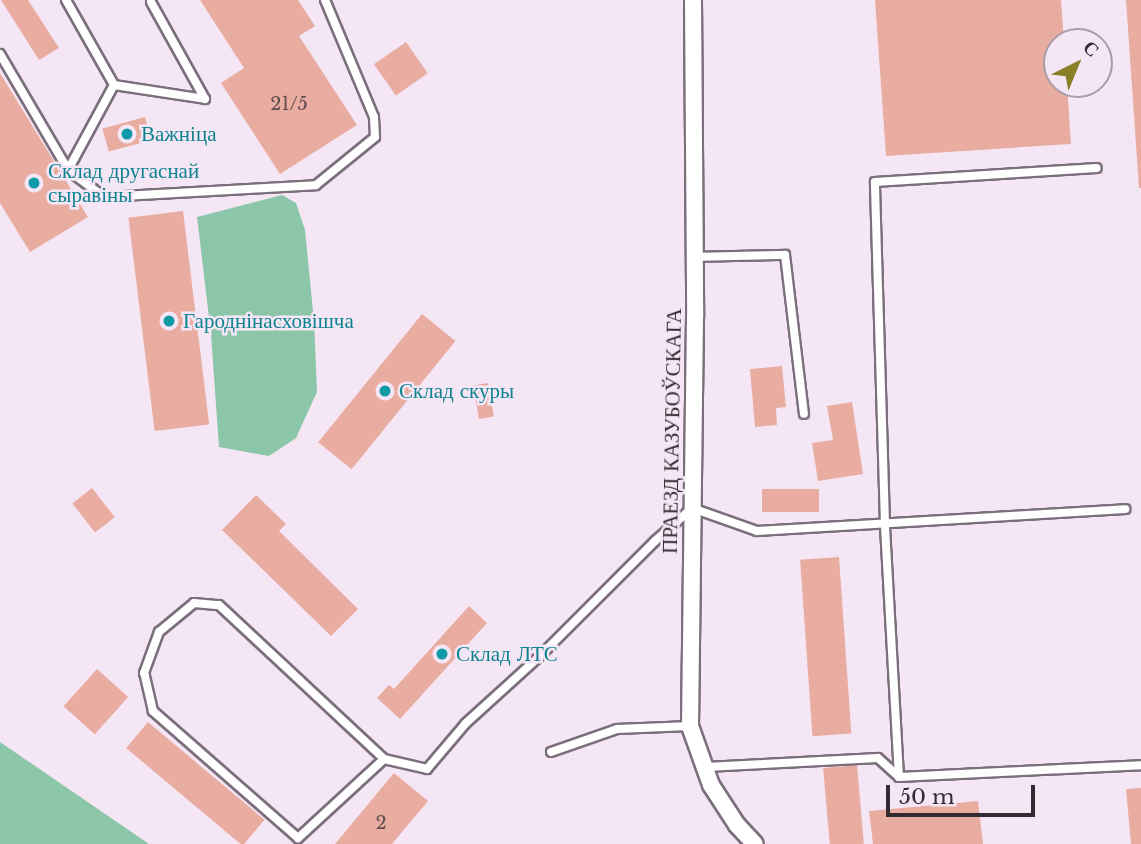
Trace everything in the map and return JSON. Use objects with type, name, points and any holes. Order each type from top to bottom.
[{"type":"street","name":"ПРАЕЗД КАЗУБОЎСКАГА","points":[[693,0],[695,257],[690,726],[711,785],[737,825],[755,844]]},
{"type":"lane","points":[[66,0],[114,85]]},
{"type":"lane","points":[[0,54],[68,170],[104,197],[316,185],[375,137],[374,117],[325,0]]},
{"type":"lane","points":[[114,85],[205,99],[151,2]]},
{"type":"lane","points":[[68,170],[114,85]]},
{"type":"lane","points":[[899,777],[885,524],[875,182],[1097,168]]},
{"type":"lane","points":[[695,257],[785,256],[804,414]]},
{"type":"lane","points":[[384,759],[298,838],[153,711],[144,673],[159,632],[194,603],[219,605],[384,759],[427,769],[466,723],[542,654],[692,508],[757,531],[1125,509]]},
{"type":"lane","points":[[551,752],[617,729],[690,726]]},
{"type":"lane","points":[[706,767],[878,758],[899,777],[1141,765]]},
{"type":"green space","points":[[282,195],[296,203],[305,230],[314,321],[317,392],[296,438],[269,456],[219,447],[211,334],[197,217]]},
{"type":"green space","points":[[0,742],[149,844],[0,844]]},
{"type":"building","points":[[1,0],[28,0],[59,48],[39,60]]},
{"type":"building","points":[[200,0],[298,0],[315,26],[299,36],[357,125],[280,174],[221,83],[244,68]]},
{"type":"building","points":[[875,0],[1061,0],[1063,28],[1043,28],[1043,98],[1068,98],[1071,144],[886,156]]},
{"type":"building","points":[[1126,0],[1141,0],[1141,188],[1139,188]]},
{"type":"building","points":[[406,42],[428,73],[396,95],[374,64]]},
{"type":"building","name":"Склад другаснай сыравіны","points":[[0,73],[88,217],[30,252],[0,203]]},
{"type":"building","name":"Важніца","points":[[145,117],[151,140],[109,152],[102,128]]},
{"type":"building","name":"Гароднінасховішча","points":[[183,211],[209,424],[155,431],[128,218]]},
{"type":"building","name":"Склад скуры","points":[[422,314],[455,341],[352,469],[318,442]]},
{"type":"building","points":[[782,366],[786,407],[776,408],[777,425],[755,427],[750,369]]},
{"type":"building","points":[[488,383],[494,416],[479,419],[473,386]]},
{"type":"building","points":[[852,402],[863,474],[818,481],[812,443],[833,440],[827,406]]},
{"type":"building","points":[[92,488],[115,517],[95,533],[72,503]]},
{"type":"building","points":[[762,489],[819,489],[819,512],[762,512]]},
{"type":"building","points":[[256,495],[286,524],[279,531],[358,609],[331,636],[222,530]]},
{"type":"building","points":[[839,557],[851,734],[812,736],[800,560]]},
{"type":"building","name":"Склад ЛТС","points":[[469,606],[487,623],[400,719],[377,698],[389,685],[394,689]]},
{"type":"building","points":[[97,669],[128,697],[95,734],[64,706]]},
{"type":"building","points":[[148,722],[264,820],[244,844],[240,844],[126,748]]},
{"type":"building","points":[[857,765],[864,844],[830,844],[823,768]]},
{"type":"building","points":[[394,773],[428,801],[392,844],[335,844]]},
{"type":"building","points":[[1141,788],[1141,844],[1131,844],[1126,789]]},
{"type":"building","points":[[978,801],[983,844],[873,844],[869,811]]},
{"type":"place","name":"Важніца","points":[[127,134]]},
{"type":"place","name":"Склад другаснай сыравіны","points":[[34,183]]},
{"type":"place","name":"Гароднінасховішча","points":[[169,321]]},
{"type":"place","name":"Склад скуры","points":[[385,391]]},
{"type":"place","name":"Склад ЛТС","points":[[442,654]]}]
